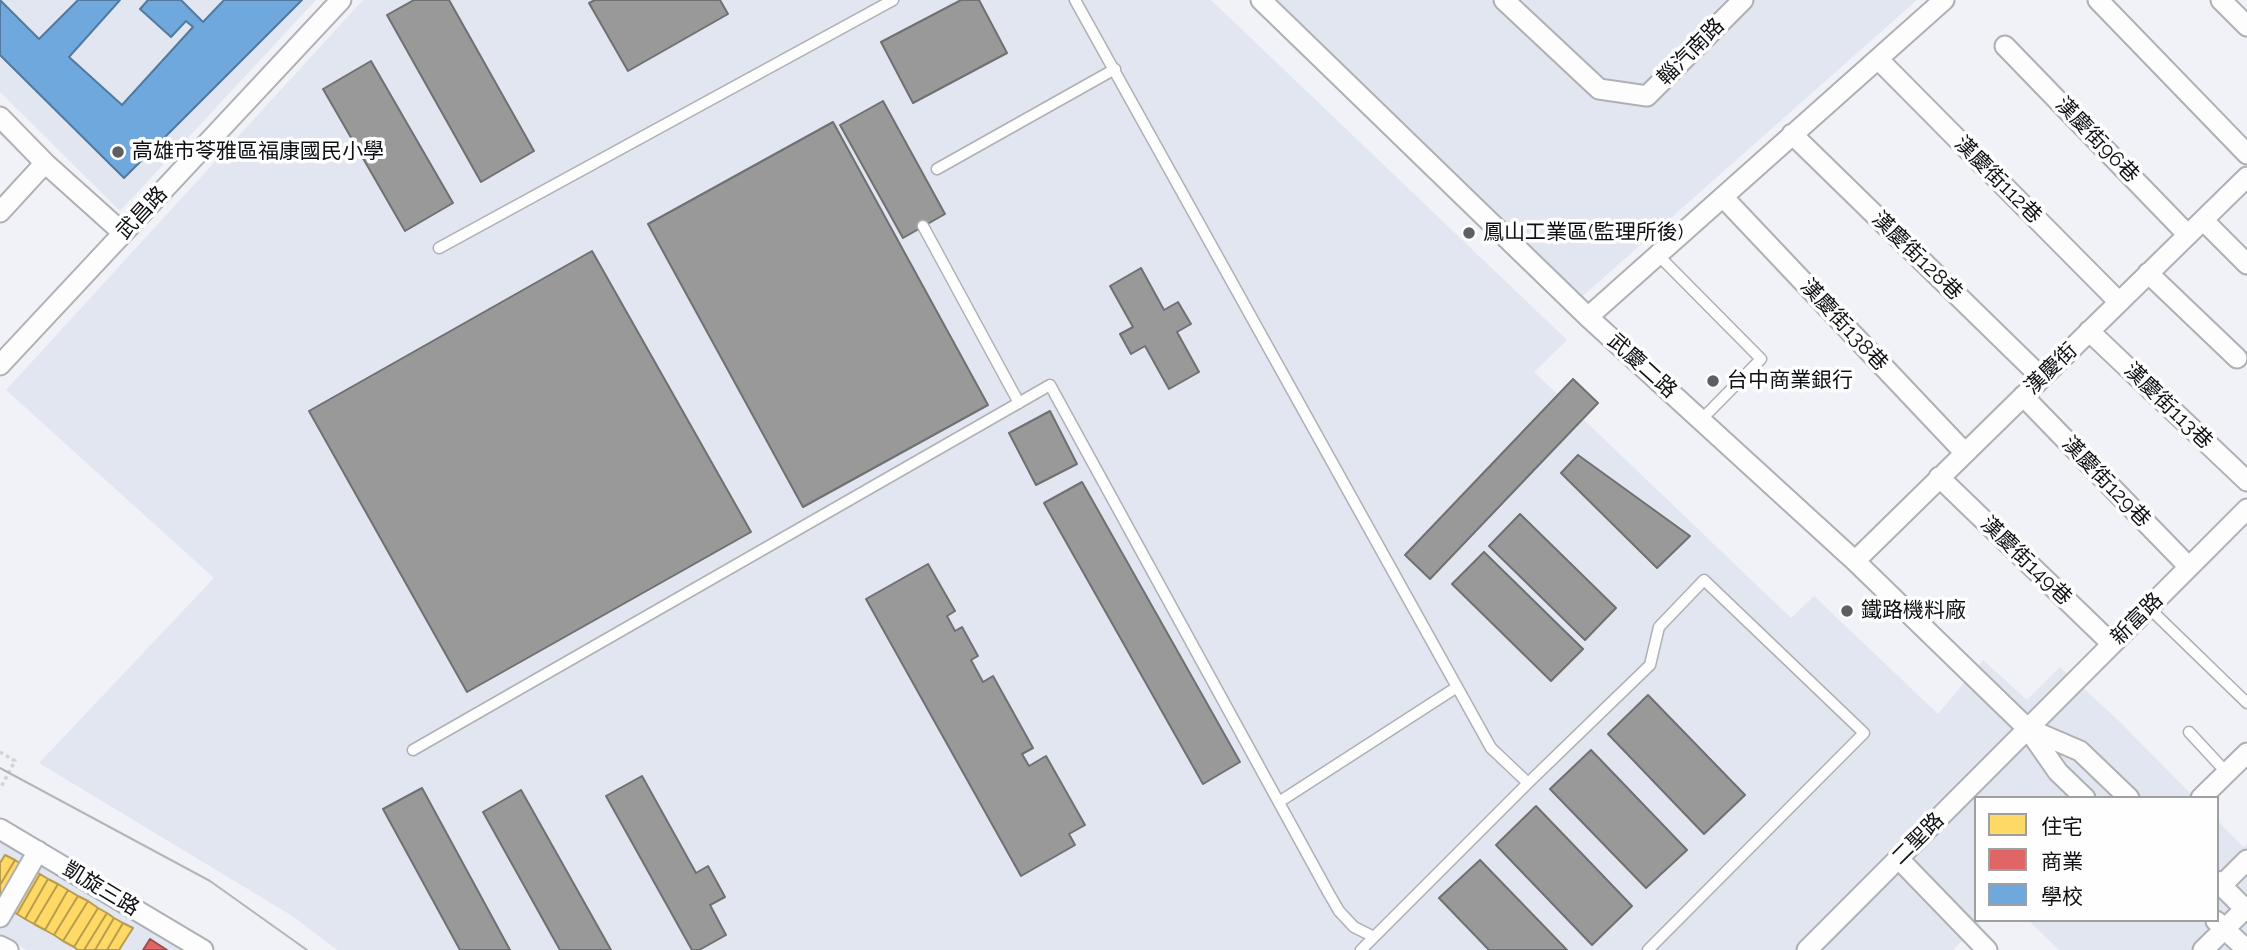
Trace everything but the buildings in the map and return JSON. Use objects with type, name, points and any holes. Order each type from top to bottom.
[{"type":"street","name":"武昌路","points":[[0,365],[341,0]]},
{"type":"street","name":"武慶二路","points":[[1261,0],[1588,317],[1854,561],[2028,729],[2058,772],[2083,796]]},
{"type":"street","name":"輜汽南路","points":[[1504,0],[1600,89],[1647,96],[1743,0]]},
{"type":"street","points":[[1588,317],[1944,0]]},
{"type":"street","points":[[2098,0],[2247,154]]},
{"type":"street","points":[[2221,0],[2247,26]]},
{"type":"street","name":"漢慶街96巷","points":[[2006,46],[2188,234]]},
{"type":"street","name":"漢慶街112巷","points":[[1878,59],[2119,302]]},
{"type":"street","points":[[0,117],[45,163],[123,233]]},
{"type":"street","name":"漢慶街128巷","points":[[1792,134],[2042,377]]},
{"type":"street","points":[[0,212],[45,163]]},
{"type":"street","name":"漢慶街","points":[[1854,561],[2247,177]]},
{"type":"street","name":"漢慶街138巷","points":[[1723,197],[1965,453]]},
{"type":"street","points":[[2203,220],[2247,264]]},
{"type":"street","points":[[2148,273],[2237,358]]},
{"type":"street","name":"漢慶街113巷","points":[[2089,331],[2247,481]]},
{"type":"street","name":"漢慶街129巷","points":[[2023,396],[2189,567]]},
{"type":"street","name":"漢慶街149巷","points":[[1939,477],[2112,644]]},
{"type":"street","name":"新富路","points":[[2028,729],[2247,509]]},
{"type":"street","name":"武慶二路","points":[[2028,729],[2080,751],[2127,796]]},
{"type":"street","name":"二聖路","points":[[1810,949],[2028,729]]},
{"type":"street","points":[[2203,796],[2247,753]]},
{"type":"street","name":"凱旋三路","points":[[0,829],[203,950]]},
{"type":"street","points":[[0,916],[38,851]]},
{"type":"street","points":[[1898,858],[1987,950]]},
{"type":"street","points":[[2203,950],[2220,925],[2246,910],[2220,883],[2247,860]]},
{"type":"street","points":[[2220,925],[2247,950]]},
{"type":"street","points":[[0,946],[8,950]]},
{"type":"lane","points":[[439,248],[893,0]]},
{"type":"lane","points":[[1075,0],[1491,748],[1528,783]]},
{"type":"lane","points":[[937,169],[1115,68]]},
{"type":"lane","points":[[923,226],[1019,404]]},
{"type":"lane","points":[[1657,255],[1761,359],[1701,420]]},
{"type":"lane","points":[[413,750],[1050,386],[1339,911],[1354,927],[1374,937]]},
{"type":"lane","points":[[1361,950],[1650,665],[1659,627],[1704,580],[1864,733],[1648,950]]},
{"type":"lane","points":[[2149,608],[2247,703]]},
{"type":"lane","points":[[1279,802],[1457,687]]},
{"type":"lane","points":[[2189,732],[2227,773]]},
{"type":"path","points":[[0,752],[15,761],[0,787]]},
{"type":"shaded area","name":"高雄市苓雅區福康國民小學","points":[[0,0],[316,0],[120,211],[0,92]]},
{"type":"shaded area","points":[[363,0],[1211,0],[1567,340],[1534,372],[1791,618],[1814,596],[1938,714],[1983,660],[2027,700],[2060,667],[2118,720],[2193,796],[1974,796],[1974,922],[1980,922],[1953,950],[337,950],[294,917],[39,763],[214,578],[6,390]]},
{"type":"shaded area","points":[[1264,0],[1917,0],[1576,302]]},
{"type":"shaded area","points":[[0,817],[142,902],[214,950],[27,950],[0,936]]},
{"type":"shaded area","points":[[2219,822],[2243,847],[2247,844],[2247,950],[2059,950],[2030,922],[2219,922]]},
{"type":"tram line","points":[[0,768],[210,881],[307,950]]},
{"type":"place","name":"高雄市苓雅區福康國民小學","points":[[118,152]]},
{"type":"place","name":"鳳山工業區(監理所後)","points":[[1469,233]]},
{"type":"place","name":"台中商業銀行","points":[[1713,381]]},
{"type":"place","name":"鐵路機料廠","points":[[1847,611]]}]
